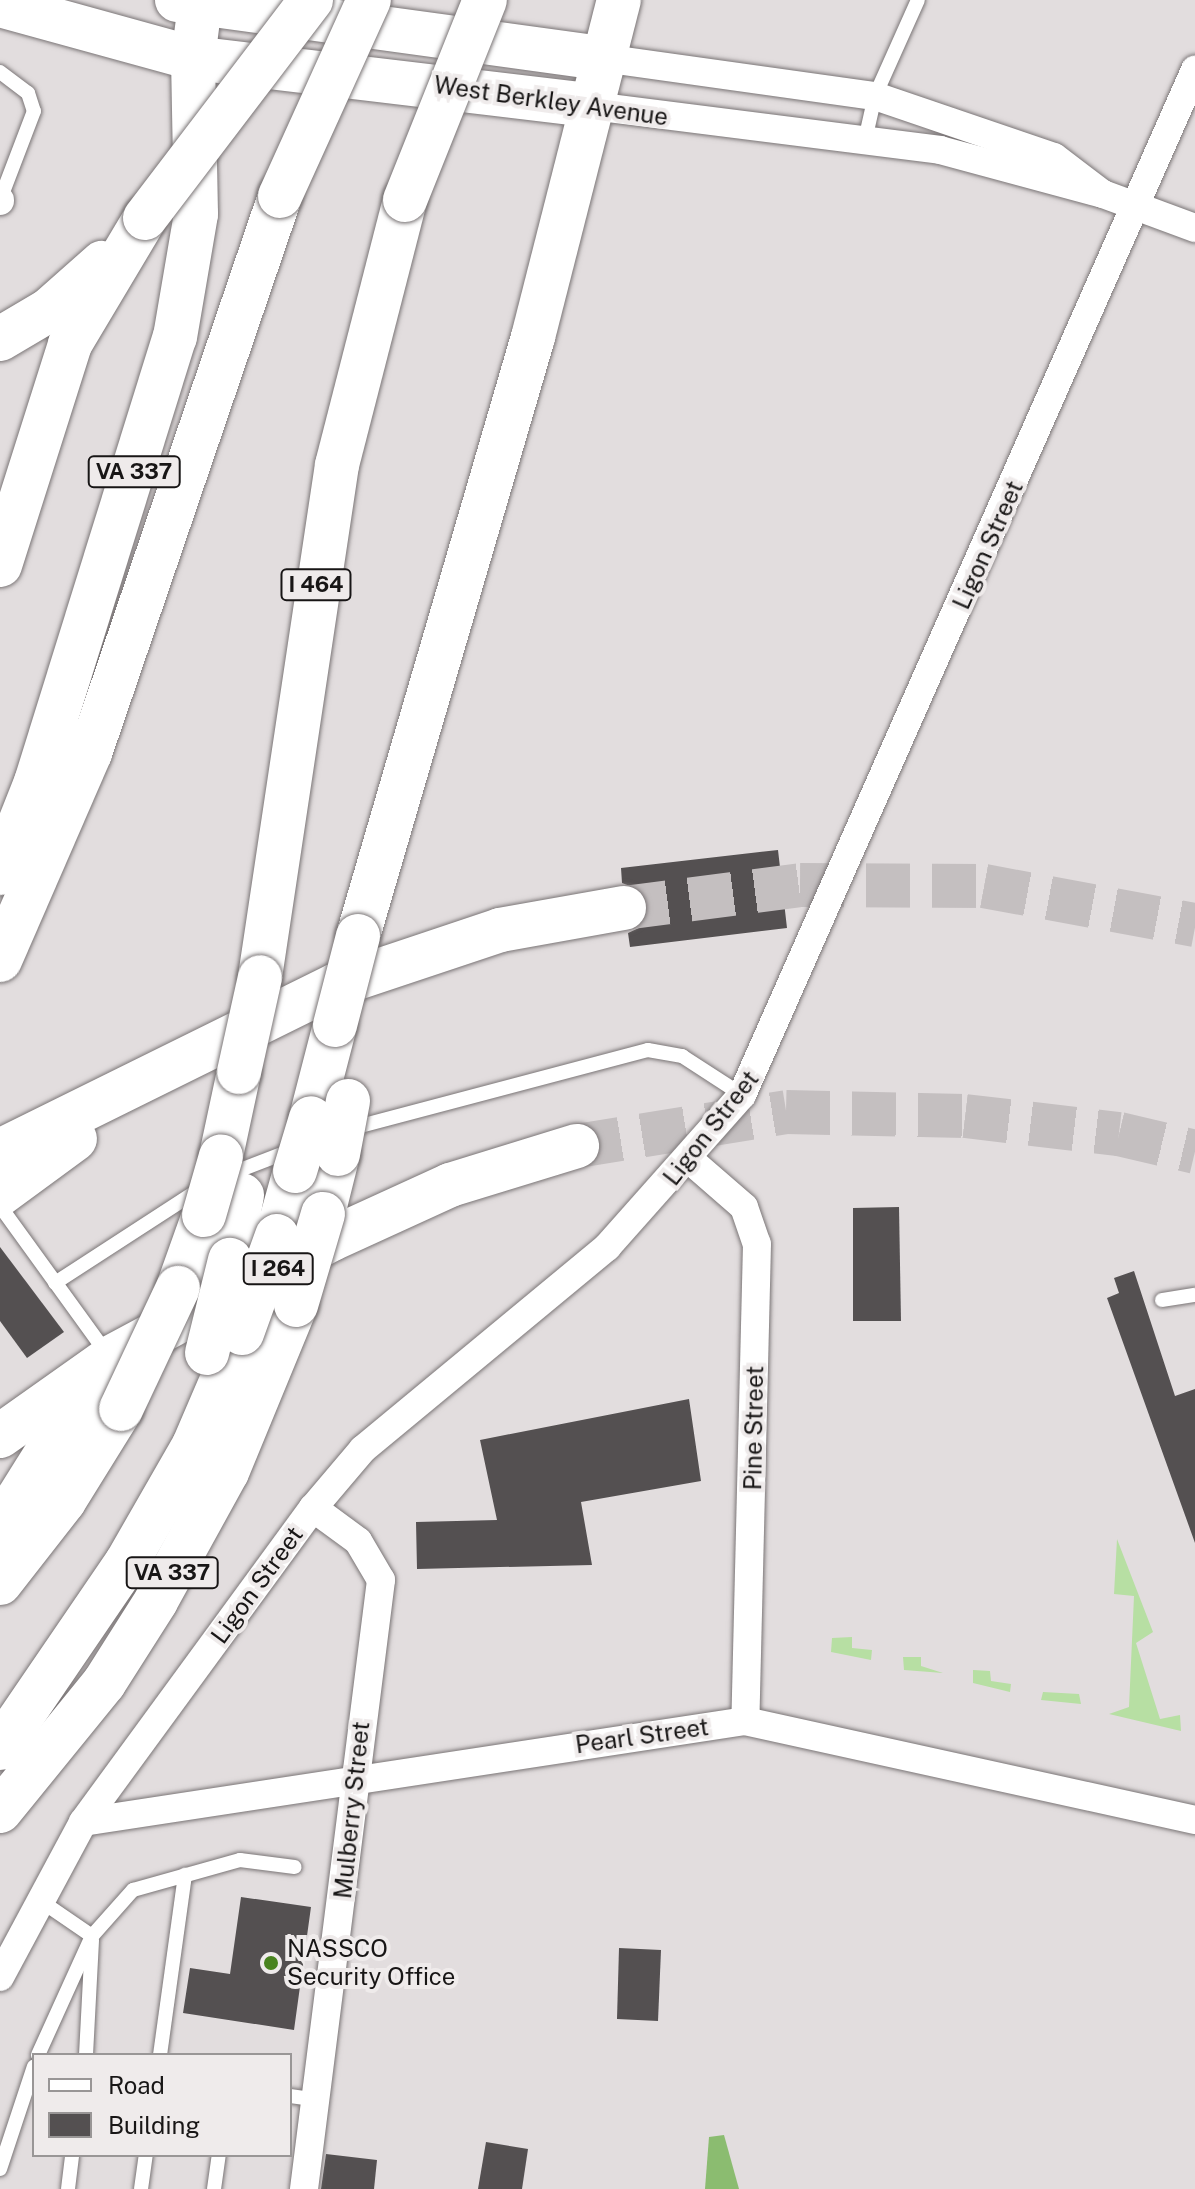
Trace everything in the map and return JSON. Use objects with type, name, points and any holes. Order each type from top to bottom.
[{"type":"main road","points":[[0,960],[90,753],[280,196],[369,0]]},
{"type":"main road","name":"I 464","points":[[223,1205],[251,1065],[260,977],[337,465],[405,200],[485,0]]},
{"type":"main road","points":[[603,58],[619,0]]},
{"type":"main road","points":[[188,2],[193,58]]},
{"type":"main road","name":"West Berkley Avenue","points":[[188,2],[310,36],[593,106]]},
{"type":"main road","name":"West Berkley Avenue","points":[[0,5],[193,58],[310,36],[603,58]]},
{"type":"main road","points":[[0,339],[79,286],[310,36]]},
{"type":"main road","name":"VA 337","points":[[0,873],[36,782],[175,337],[196,214],[193,58]]},
{"type":"main road","name":"VA 337","points":[[0,1811],[104,1683],[156,1601],[227,1472],[296,1305],[338,1154],[329,1110],[370,931],[413,759],[593,106],[603,58]]},
{"type":"main road","points":[[0,565],[70,344],[145,218]]},
{"type":"main road","points":[[0,1151],[143,1085],[233,1033],[390,965],[500,930],[624,908]]},
{"type":"main road","points":[[0,1194],[143,1085]]},
{"type":"main road","points":[[0,1748],[65,1662],[147,1525],[225,1343],[288,1246],[295,1171],[329,1110]]},
{"type":"main road","name":"I 264","points":[[0,1436],[110,1358],[288,1246],[450,1185],[577,1146]]},
{"type":"main road","points":[[223,1205],[230,1260],[225,1343]]},
{"type":"main road","points":[[3,1579],[121,1409],[178,1288],[223,1205]]},
{"type":"main road","points":[[0,1527],[32,1471],[73,1421],[288,1246]]},
{"type":"street","name":"West Berkley Avenue","points":[[603,58],[875,96],[1054,157],[1103,194]]},
{"type":"street","name":"Ligon Street","points":[[0,1977],[38,1899],[83,1822],[313,1508],[363,1449],[607,1247],[691,1161],[742,1095],[1138,206],[1195,70]]},
{"type":"street","name":"West Berkley Avenue","points":[[593,106],[954,154],[1103,194],[1195,228]]},
{"type":"street","name":"Pine Street","points":[[691,1161],[744,1207],[757,1244],[745,1721]]},
{"type":"street","name":"Mulberry Street","points":[[304,2189],[301,2097],[353,1779],[381,1580],[358,1541],[313,1508]]},
{"type":"street","name":"Pearl Street","points":[[83,1822],[745,1721],[1195,1820]]},
{"type":"lane","points":[[865,140],[875,96],[918,0]]},
{"type":"lane","points":[[0,72],[22,85],[34,111],[0,200]]},
{"type":"lane","points":[[55,1283],[217,1180],[402,1109],[648,1050],[682,1056],[742,1095]]},
{"type":"lane","points":[[0,1206],[110,1358]]},
{"type":"lane","points":[[1162,1300],[1195,1295]]},
{"type":"lane","points":[[39,2053],[92,1936],[133,1890],[240,1860],[295,1867]]},
{"type":"lane","points":[[160,2053],[185,1875]]},
{"type":"lane","points":[[38,1899],[92,1936]]},
{"type":"lane","points":[[86,2053],[92,1936]]},
{"type":"lane","points":[[0,2169],[32,2072]]},
{"type":"lane","points":[[68,2189],[72,2157]]},
{"type":"lane","points":[[141,2189],[146,2157]]},
{"type":"lane","points":[[214,2189],[219,2157]]},
{"type":"shaded area","points":[[1117,1539],[1153,1632],[1136,1643],[1160,1719],[1180,1715],[1181,1731],[1109,1714],[1129,1707],[1134,1596],[1114,1594]]},
{"type":"shaded area","points":[[852,1637],[852,1648],[872,1650],[871,1660],[831,1652],[832,1638]]},
{"type":"shaded area","points":[[903,1657],[921,1657],[921,1666],[943,1673],[904,1670]]},
{"type":"shaded area","points":[[973,1670],[990,1671],[991,1681],[1011,1684],[1010,1692],[973,1683]]},
{"type":"shaded area","points":[[1043,1692],[1079,1694],[1081,1704],[1041,1700]]},
{"type":"shaded area","points":[[724,2135],[739,2189],[705,2189],[709,2137]]},
{"type":"building","points":[[778,850],[787,928],[630,947],[628,933],[641,927],[649,904],[643,891],[622,883],[621,868]]},
{"type":"building","points":[[899,1207],[901,1321],[853,1321],[853,1208]]},
{"type":"building","points":[[0,1247],[64,1332],[27,1358],[0,1321]]},
{"type":"building","points":[[1134,1271],[1175,1396],[1195,1389],[1195,1543],[1107,1298],[1119,1293],[1114,1278]]},
{"type":"building","points":[[689,1399],[701,1481],[581,1502],[592,1565],[417,1569],[416,1522],[497,1520],[480,1440]]},
{"type":"building","name":"NASSCO Security Office","points":[[241,1897],[311,1907],[294,2030],[183,2013],[190,1968],[230,1974]]},
{"type":"building","points":[[619,1948],[661,1950],[658,2021],[617,2019]]},
{"type":"building","points":[[486,2142],[528,2149],[522,2189],[478,2189]]},
{"type":"building","points":[[326,2154],[377,2160],[374,2189],[321,2189]]},
{"type":"tunnel","points":[[624,908],[800,885],[984,886],[1195,925]]},
{"type":"tunnel","points":[[577,1146],[786,1112],[965,1116],[1119,1134],[1195,1152]]},
{"type":"place","name":"NASSCO Security Office","points":[[271,1963]]}]
